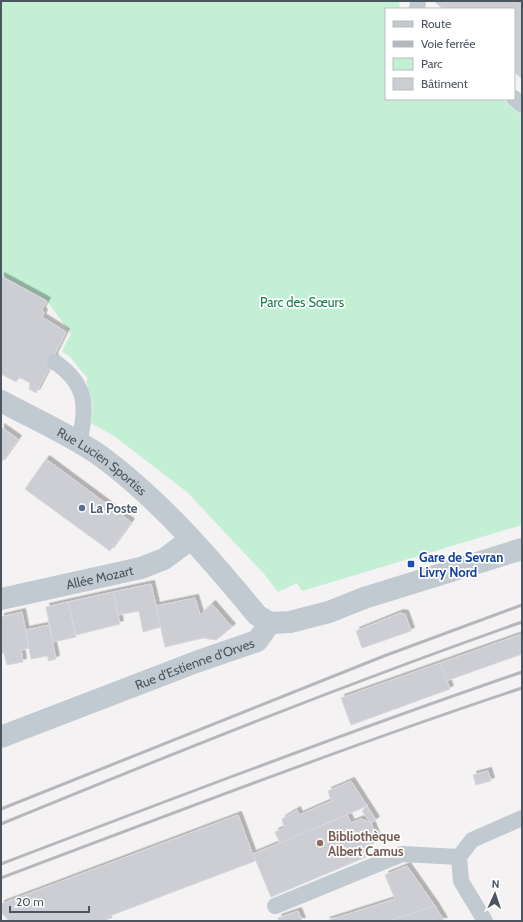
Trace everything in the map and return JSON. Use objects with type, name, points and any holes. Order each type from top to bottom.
[{"type":"street","name":"Rue Lucien Sportiss","points":[[1,401],[79,443],[101,457],[148,494],[191,539],[257,615],[270,623]]},
{"type":"street","name":"Allée Mozart","points":[[1,599],[141,568],[164,559],[191,539]]},
{"type":"street","points":[[270,623],[290,622],[328,612],[364,598],[522,549]]},
{"type":"street","name":"Rue d'Estienne d'Orves","points":[[1,737],[196,662],[257,641],[270,623]]},
{"type":"lane","points":[[55,362],[64,368],[73,378],[80,390],[84,402],[84,419],[79,443]]},
{"type":"lane","points":[[485,921],[461,881],[458,857],[472,840],[522,818]]},
{"type":"lane","points":[[275,906],[402,854],[458,857]]},
{"type":"green space","name":"Parc des Sœurs","points":[[1,1],[400,1],[399,6],[401,8],[385,8],[385,100],[504,100],[522,116],[522,525],[302,591],[297,583],[278,592],[264,574],[187,492],[114,436],[91,423],[93,408],[86,381],[88,379],[71,358],[62,351],[71,334],[47,301],[1,276]]},
{"type":"building","points":[[436,1],[522,1],[522,79],[515,73],[515,8],[442,8],[436,3]]},
{"type":"building","points":[[1,276],[47,301],[42,310],[44,313],[42,317],[66,332],[54,356],[55,362],[51,370],[48,370],[36,393],[29,389],[30,383],[19,377],[16,382],[1,374]]},
{"type":"building","points":[[1,427],[18,439],[1,463]]},
{"type":"building","name":"La Poste","points":[[46,459],[131,522],[110,551],[25,489]]},
{"type":"building","points":[[151,584],[161,627],[143,632],[139,611],[118,615],[113,592]]},
{"type":"building","points":[[113,592],[120,624],[76,635],[68,602]]},
{"type":"building","points":[[195,598],[200,615],[212,604],[232,627],[216,640],[203,638],[165,647],[156,606]]},
{"type":"building","points":[[68,602],[76,637],[53,642],[46,607]]},
{"type":"building","points":[[22,612],[29,648],[21,650],[23,662],[7,665],[4,653],[1,654],[1,617]]},
{"type":"building","points":[[400,613],[405,614],[411,631],[362,648],[356,631]]},
{"type":"building","points":[[49,625],[56,659],[49,661],[47,656],[31,659],[26,630]]},
{"type":"building","points":[[522,634],[522,654],[446,681],[440,663]]},
{"type":"building","points":[[440,663],[450,689],[351,725],[341,698]]},
{"type":"building","points":[[488,771],[491,781],[476,785],[473,775]]},
{"type":"building","points":[[351,781],[367,806],[280,843],[275,832],[284,828],[282,819],[297,810],[299,815],[331,801],[328,791]]},
{"type":"building","points":[[367,806],[376,820],[371,823],[362,811]]},
{"type":"building","points":[[238,815],[255,861],[107,917],[108,921],[9,921],[1,912],[1,904]]},
{"type":"building","points":[[347,815],[351,823],[361,819],[371,823],[377,838],[373,844],[362,849],[366,857],[271,897],[253,854]]},
{"type":"building","points":[[407,866],[435,906],[389,921],[326,921],[395,899],[385,875]]},
{"type":"building","points":[[435,906],[444,921],[389,921],[398,918]]},
{"type":"building","points":[[298,911],[302,921],[279,921],[278,918]]},
{"type":"railway","points":[[1,809],[384,656],[522,605]]},
{"type":"railway","points":[[1,824],[260,720],[522,622]]},
{"type":"railway","points":[[1,864],[326,742],[522,672]]},
{"type":"railway","points":[[1,878],[326,756],[522,688]]},
{"type":"place","name":"La Poste","points":[[82,508]]},
{"type":"place","name":"Gare de Sevran Livry Nord","points":[[411,564]]},
{"type":"place","name":"Bibliothèque Albert Camus","points":[[320,843]]}]
